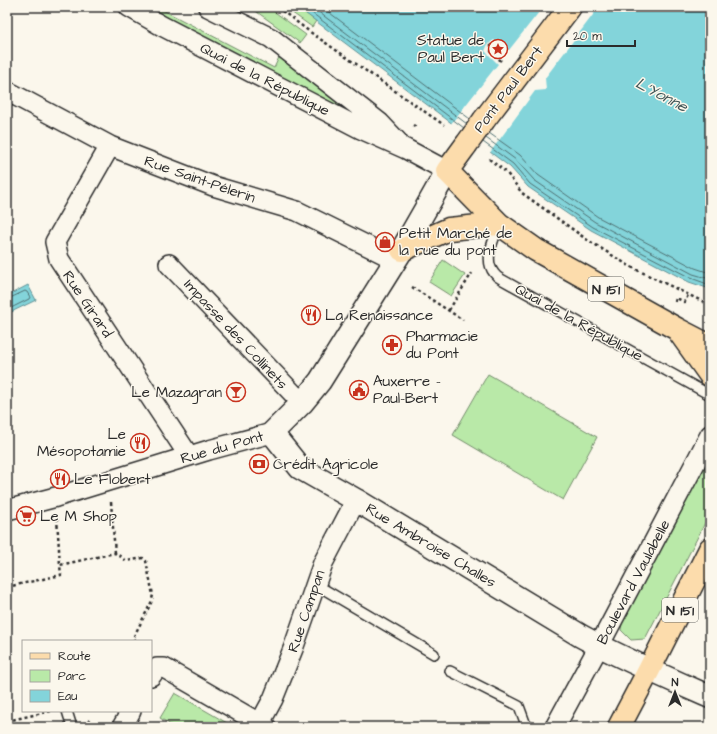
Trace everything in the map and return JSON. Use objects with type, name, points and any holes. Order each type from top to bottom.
[{"type":"main road","name":"Pont Paul Bert","points":[[447,171],[570,7]]},
{"type":"main road","name":"N 151","points":[[447,171],[499,224],[536,250],[710,346]]},
{"type":"main road","points":[[399,255],[449,229],[499,224]]},
{"type":"main road","name":"N 151","points":[[677,329],[710,375]]},
{"type":"main road","name":"N 151","points":[[619,727],[710,549]]},
{"type":"street","name":"Quai de la République","points":[[129,7],[168,29],[360,129],[403,148],[447,171]]},
{"type":"street","name":"Quai de la République","points":[[208,7],[271,38],[380,122],[403,148]]},
{"type":"street","name":"Rue Saint-Pélerin","points":[[7,91],[110,146],[213,186],[297,211],[399,255]]},
{"type":"street","name":"Rue Girard","points":[[110,146],[55,242],[59,259],[189,456]]},
{"type":"street","name":"Rue du Pont","points":[[7,510],[272,433],[302,403],[320,381],[399,255],[447,171]]},
{"type":"street","name":"Impasse des Collinets","points":[[170,264],[302,403]]},
{"type":"street","name":"Rue Ambroise Challes","points":[[272,433],[300,468],[356,500],[581,636],[649,670],[710,697]]},
{"type":"street","name":"Boulevard Vaulabelle","points":[[555,727],[710,436]]},
{"type":"street","name":"Rue Campan","points":[[263,725],[290,656],[323,563],[356,500]]},
{"type":"street","points":[[154,672],[164,668],[263,725]]},
{"type":"street","points":[[122,727],[130,712]]},
{"type":"lane","name":"Quai de la République","points":[[499,224],[489,256],[490,265],[494,274],[710,395]]},
{"type":"lane","points":[[315,584],[434,654]]},
{"type":"lane","points":[[450,671],[519,706],[526,725],[530,727]]},
{"type":"lane","points":[[66,712],[72,727]]},
{"type":"path","points":[[277,7],[310,32],[444,125]]},
{"type":"path","points":[[506,65],[491,50],[490,45],[494,43],[498,44],[509,52]]},
{"type":"path","points":[[490,159],[506,172],[522,193],[586,239],[631,267],[710,305]]},
{"type":"path","points":[[449,310],[472,273]]},
{"type":"path","points":[[412,287],[463,320]]},
{"type":"path","points":[[675,303],[676,298],[685,302],[688,295]]},
{"type":"path","points":[[110,480],[115,553]]},
{"type":"path","points":[[7,587],[61,575],[56,497]]},
{"type":"path","points":[[60,565],[115,553],[127,561],[143,558],[146,561],[153,595],[151,603],[134,638],[135,640]]},
{"type":"path","points":[[7,721],[47,712]]},
{"type":"green space","points":[[142,7],[157,7],[274,68],[281,53],[362,121]]},
{"type":"green space","points":[[250,7],[268,7],[306,35],[300,43]]},
{"type":"green space","points":[[284,7],[297,7],[316,21],[312,27]]},
{"type":"green space","points":[[443,260],[465,275],[451,296],[429,282]]},
{"type":"green space","points":[[488,374],[597,437],[563,500],[453,435]]},
{"type":"green space","points":[[710,454],[710,512],[645,639],[631,640],[621,630],[622,623]]},
{"type":"green space","points":[[175,693],[227,723],[225,727],[174,727],[160,718]]},
{"type":"water","name":"L'Yonne","points":[[297,7],[710,7],[710,289],[689,282],[591,230],[528,187],[510,167]]},
{"type":"water","points":[[28,285],[36,300],[7,314],[7,296]]},
{"type":"pier","points":[[543,7],[599,7],[545,78],[546,90],[535,91],[489,154],[450,125],[498,64],[485,51],[488,44],[494,40],[509,50]]},
{"type":"place","name":"Statue de Paul Bert","points":[[498,49]]},
{"type":"place","name":"Petit Marché de la rue du pont","points":[[385,242]]},
{"type":"place","name":"La Renaissance","points":[[311,315]]},
{"type":"place","name":"Pharmacie du Pont","points":[[392,345]]},
{"type":"place","name":"Auxerre - Paul-Bert","points":[[359,390]]},
{"type":"place","name":"Le Mazagran","points":[[236,392]]},
{"type":"place","name":"Le Mésopotamie","points":[[140,443]]},
{"type":"place","name":"Crédit Agricole","points":[[259,464]]},
{"type":"place","name":"Le Flobert","points":[[60,479]]},
{"type":"place","name":"Le M Shop","points":[[26,516]]}]
